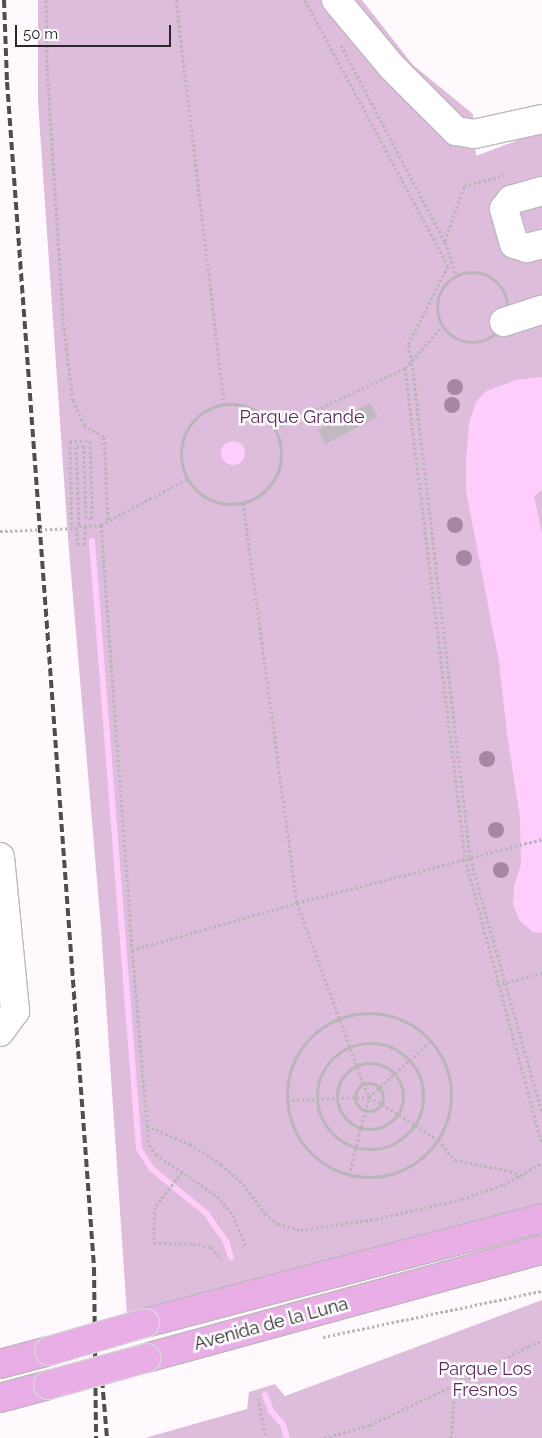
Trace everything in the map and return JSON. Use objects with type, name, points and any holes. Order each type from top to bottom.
[{"type":"main road","name":"Avenida de la Luna","points":[[0,1364],[145,1323],[542,1218]]},
{"type":"main road","name":"Avenida de la Luna","points":[[0,1398],[542,1250]]},
{"type":"street","points":[[336,0],[392,67],[456,131],[474,134],[542,119]]},
{"type":"street","points":[[542,191],[511,200],[504,209],[514,244],[527,248],[542,244]]},
{"type":"street","points":[[504,322],[542,310]]},
{"type":"street","points":[[0,857],[15,1011],[0,1032]]},
{"type":"path","points":[[46,0],[47,68],[64,328],[73,400],[84,425],[104,437],[108,522]]},
{"type":"path","points":[[176,0],[224,404]]},
{"type":"path","points":[[305,0],[448,266],[408,345],[412,363],[470,858],[542,1112]]},
{"type":"path","points":[[338,40],[445,242],[456,274]]},
{"type":"path","points":[[445,242],[464,186],[507,174]]},
{"type":"path","points":[[478,271],[497,281],[504,290],[507,300],[504,322],[490,338],[469,342],[449,335],[442,327],[437,316],[436,304],[443,287],[456,274],[478,271]]},
{"type":"path","points":[[276,429],[405,368],[412,363],[442,327]]},
{"type":"path","points":[[405,368],[465,860],[497,985],[542,1144]]},
{"type":"path","points":[[224,404],[240,404],[254,408],[266,417],[276,429],[281,443],[282,459],[278,474],[270,487],[257,497],[243,503],[227,504],[211,500],[198,491],[187,479],[182,464],[181,447],[186,432],[195,418],[209,408],[224,404]]},
{"type":"path","points":[[72,529],[70,441],[90,440],[92,518],[86,518],[84,446],[76,447],[79,526],[101,525],[108,522],[187,479]]},
{"type":"path","points":[[243,503],[297,903],[363,1083],[369,1097],[438,1140],[455,1160],[510,1171],[521,1176]]},
{"type":"path","points":[[0,531],[77,528],[78,544],[85,544],[85,525]]},
{"type":"path","points":[[101,525],[132,950],[149,1145],[156,1154],[217,1196],[233,1215],[246,1248]]},
{"type":"path","points":[[132,950],[297,903],[542,839]]},
{"type":"path","points":[[497,985],[542,973]]},
{"type":"path","points":[[362,1013],[384,1014],[404,1021],[417,1028],[431,1041],[443,1059],[450,1080],[451,1101],[448,1120],[438,1140],[426,1154],[409,1167],[390,1174],[370,1177],[349,1175],[329,1166],[314,1156],[300,1139],[291,1122],[287,1100],[289,1078],[296,1059],[306,1043],[322,1028],[340,1019],[362,1013]]},
{"type":"path","points":[[349,1175],[369,1097],[431,1041]]},
{"type":"path","points":[[372,1042],[395,1049],[410,1060],[421,1079],[423,1107],[416,1126],[403,1139],[380,1150],[356,1149],[338,1140],[320,1119],[315,1099],[320,1074],[335,1055],[349,1046],[372,1042]]},
{"type":"path","points":[[378,1064],[395,1074],[404,1094],[399,1114],[385,1127],[361,1129],[345,1119],[336,1098],[342,1078],[356,1065],[378,1064]]},
{"type":"path","points":[[363,1083],[372,1083],[380,1088],[383,1097],[381,1105],[374,1111],[366,1111],[357,1106],[354,1097],[357,1089],[363,1083]]},
{"type":"path","points":[[287,1100],[369,1097]]},
{"type":"path","points":[[147,1126],[190,1144],[221,1164],[243,1184],[265,1213],[278,1224],[301,1230],[376,1219],[462,1199],[521,1176],[542,1163]]},
{"type":"path","points":[[182,1172],[155,1207],[154,1243],[193,1244],[211,1247],[221,1259]]},
{"type":"path","points":[[315,1339],[542,1291]]},
{"type":"path","points":[[324,1438],[370,1425],[455,1385],[528,1346],[542,1341]]},
{"type":"path","points":[[451,1438],[455,1385]]},
{"type":"path","points":[[258,1398],[266,1438]]},
{"type":"green space","name":"Parque Grande","points":[[38,0],[362,0],[413,65],[473,114],[476,156],[542,131],[542,1205],[127,1315],[101,928],[68,538],[38,102]]},
{"type":"green space","name":"Parque Los Fresnos","points":[[542,1300],[542,1438],[145,1438],[247,1409],[249,1392],[275,1384],[285,1396]]},
{"type":"shaded area","points":[[542,377],[542,490],[534,496],[542,533],[542,933],[533,932],[520,921],[513,905],[514,886],[521,864],[520,818],[507,734],[499,662],[466,491],[466,462],[469,423],[476,402],[486,391],[516,380]]},
{"type":"shaded area","points":[[233,441],[241,445],[245,453],[241,461],[233,465],[225,461],[221,453],[225,445]]},
{"type":"building","points":[[370,403],[378,417],[325,444],[318,430]]},
{"type":"waterway","points":[[92,541],[139,1149],[152,1169],[206,1213],[226,1242],[231,1257]]},
{"type":"waterway","points":[[265,1395],[271,1411],[283,1425],[287,1438]]},
{"type":"railway","points":[[4,0],[7,82],[94,1268],[96,1438]]},
{"type":"railway","points":[[101,1368],[107,1438]]}]
